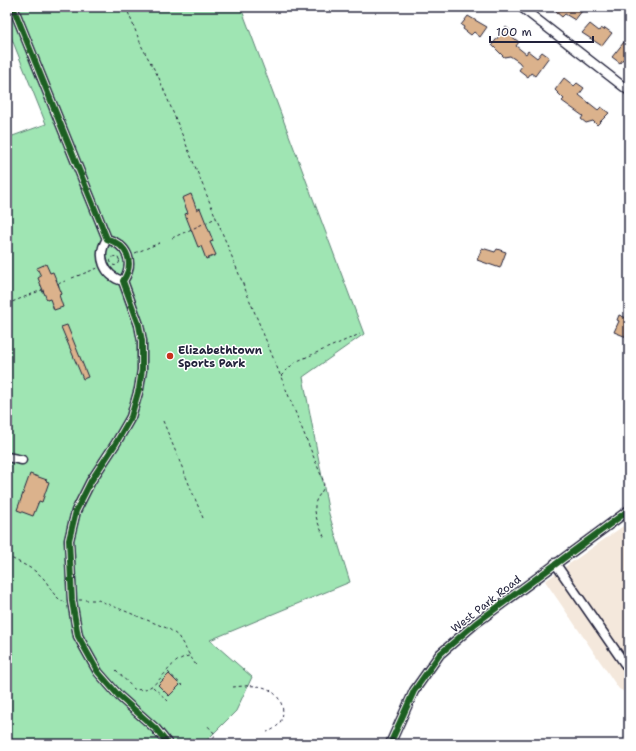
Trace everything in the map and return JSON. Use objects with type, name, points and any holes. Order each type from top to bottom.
[{"type":"street","points":[[13,7],[107,239],[102,250],[104,265],[116,279],[123,281]]},
{"type":"street","points":[[521,7],[629,90]]},
{"type":"street","points":[[107,239],[124,248],[128,256],[130,268],[123,281],[139,325],[142,341],[142,370],[139,389],[128,423],[91,481],[76,511],[69,540],[72,601],[78,636],[98,672],[119,696],[156,729],[168,744]]},
{"type":"street","points":[[7,457],[22,460]]},
{"type":"street","name":"West Park Road","points":[[390,744],[407,710],[414,691],[440,654],[476,623],[555,563],[629,510]]},
{"type":"street","points":[[555,563],[629,670]]},
{"type":"path","points":[[126,7],[142,47],[160,78],[323,480],[324,490],[316,501],[314,507],[325,539]]},
{"type":"path","points":[[172,238],[216,218]]},
{"type":"path","points":[[133,254],[162,242]]},
{"type":"path","points":[[113,257],[118,257],[120,259],[119,264],[112,264],[111,259],[113,257]]},
{"type":"path","points":[[72,278],[102,266]]},
{"type":"path","points":[[56,278],[60,289]]},
{"type":"path","points":[[58,284],[65,281]]},
{"type":"path","points":[[40,284],[44,295]]},
{"type":"path","points":[[7,304],[42,290]]},
{"type":"path","points":[[280,376],[295,362],[360,334]]},
{"type":"path","points":[[163,421],[202,518]]},
{"type":"path","points":[[7,556],[39,573],[44,578],[54,596],[60,600],[68,601]]},
{"type":"path","points":[[78,600],[98,600],[119,610],[157,624],[178,636],[197,667]]},
{"type":"path","points":[[116,670],[134,689],[144,690],[153,686],[180,658],[189,656]]},
{"type":"path","points":[[167,672],[183,686]]},
{"type":"path","points":[[153,686],[168,702]]},
{"type":"path","points":[[233,687],[254,686],[266,688],[274,693],[283,711],[282,720],[273,730],[267,732]]},
{"type":"path","points":[[191,744],[212,740],[215,734],[208,725]]},
{"type":"path","points":[[7,740],[12,744]]},
{"type":"shaded area","points":[[629,522],[629,694],[619,689],[545,581]]},
{"type":"green space","name":"Elizabethtown Sports Park","points":[[7,7],[238,7],[243,13],[364,334],[303,377],[329,514],[350,582],[210,640],[252,677],[236,711],[203,744],[7,744],[7,138],[46,124],[7,27]]},
{"type":"building","points":[[560,7],[577,7],[582,11],[575,20],[565,14],[562,17],[556,12]]},
{"type":"building","points":[[468,16],[487,27],[480,37],[474,32],[471,35],[463,29],[464,27],[461,25]]},
{"type":"building","points":[[590,24],[599,31],[601,28],[604,30],[605,28],[612,33],[602,46],[582,33]]},
{"type":"building","points":[[506,27],[513,33],[511,36],[519,42],[516,46],[526,54],[528,51],[537,58],[542,52],[549,57],[535,76],[531,73],[528,77],[519,70],[522,66],[519,62],[510,56],[504,57],[492,45]]},
{"type":"building","points":[[624,42],[629,46],[629,64],[623,59],[620,63],[612,57]]},
{"type":"building","points":[[564,78],[574,86],[577,83],[584,88],[579,95],[598,110],[601,107],[609,113],[597,125],[593,121],[586,123],[581,119],[583,116],[562,101],[564,99],[555,90]]},
{"type":"building","points":[[191,194],[197,210],[200,208],[213,241],[210,242],[216,255],[206,259],[201,246],[198,247],[185,214],[188,213],[182,198]]},
{"type":"building","points":[[482,248],[495,252],[497,249],[506,252],[500,268],[477,260]]},
{"type":"building","points":[[46,264],[50,273],[53,272],[62,294],[59,295],[63,307],[54,310],[50,299],[47,300],[38,278],[41,276],[37,268]]},
{"type":"building","points":[[619,315],[629,319],[629,338],[614,332],[619,321],[617,320]]},
{"type":"building","points":[[67,325],[88,377],[83,379],[61,327]]},
{"type":"building","points":[[30,474],[49,482],[42,502],[39,501],[33,516],[17,510]]},
{"type":"building","points":[[169,674],[180,685],[169,696],[158,685]]},
{"type":"cycle path","points":[[13,7],[107,239],[120,246],[124,250],[129,261],[129,268],[123,281],[139,325],[142,341],[142,370],[139,389],[131,417],[91,481],[76,511],[69,540],[72,601],[78,636],[98,672],[119,696],[156,729],[168,744]]},
{"type":"cycle path","points":[[390,744],[414,691],[440,654],[476,623],[629,510]]},
{"type":"place","name":"Elizabethtown Sports Park","points":[[170,356]]}]
